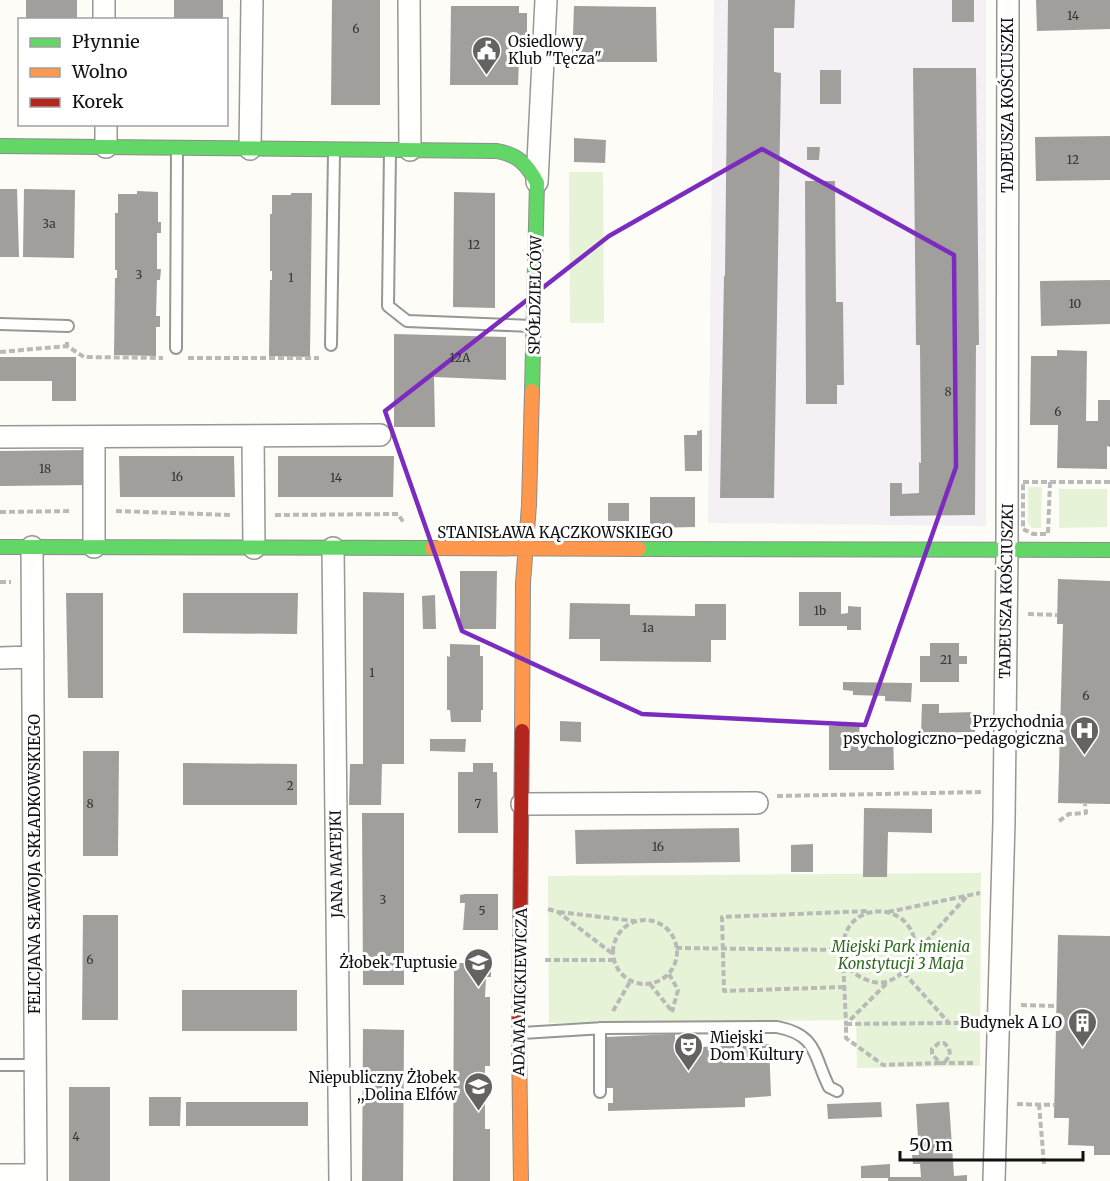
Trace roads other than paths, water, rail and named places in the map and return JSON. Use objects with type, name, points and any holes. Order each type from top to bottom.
[{"type":"street","points":[[104,0],[104,18]]},
{"type":"street","points":[[250,149],[252,0]]},
{"type":"street","points":[[400,150],[409,0]]},
{"type":"street","points":[[537,183],[546,0]]},
{"type":"street","name":"TADEUSZA KOŚCIUSZKI","points":[[994,1181],[1004,821],[1008,0]]},
{"type":"street","points":[[106,126],[106,147]]},
{"type":"street","points":[[0,146],[497,151],[512,154],[525,161],[537,183]]},
{"type":"street","name":"SPÓŁDZIELCÓW","points":[[525,549],[529,505],[535,326],[537,183]]},
{"type":"street","points":[[0,437],[380,435]]},
{"type":"street","points":[[253,436],[254,548]]},
{"type":"street","points":[[94,437],[94,547]]},
{"type":"street","name":"STANISŁAWA KĄCZKOWSKIEGO","points":[[0,547],[1110,550]]},
{"type":"street","name":"FELICJANA SŁAWOJA SKŁADKOWSKIEGO","points":[[32,547],[36,1178]]},
{"type":"street","name":"JANA MATEJKI","points":[[333,548],[340,1181]]},
{"type":"street","name":"ADAMA MICKIEWICZA","points":[[521,1181],[519,1033],[525,549]]},
{"type":"street","points":[[0,658],[33,657]]},
{"type":"street","points":[[522,804],[755,803]]},
{"type":"street","points":[[0,1175],[36,1178]]},
{"type":"lane","points":[[176,353],[177,149]]},
{"type":"lane","points":[[332,345],[334,149]]},
{"type":"lane","points":[[400,150],[388,306],[407,321],[535,326]]},
{"type":"lane","points":[[0,324],[68,326]]},
{"type":"lane","points":[[519,1033],[602,1028],[763,1026],[794,1031],[803,1036],[814,1050],[830,1087],[837,1091]]},
{"type":"lane","points":[[600,1092],[602,1028]]},
{"type":"lane","points":[[0,1065],[35,1065]]},
{"type":"place","name":"Osiedlowy Klub \"Tęcza\"","points":[[487,76]]},
{"type":"place","name":"Przychodnia psychologiczno-pedagogiczna","points":[[1085,756]]},
{"type":"place","name":"Żłobek Tuptusie","points":[[478,988]]},
{"type":"place","name":"Budynek A LO","points":[[1083,1048]]},
{"type":"place","name":"Miejski Dom Kultury","points":[[689,1072]]},
{"type":"place","name":"Niepubliczny Żłobek ,,Dolina Elfów","points":[[478,1112]]},
{"type":"park label","name":"Miejski Park imienia Konstytucji 3 Maja","points":[[901,954]]}]
